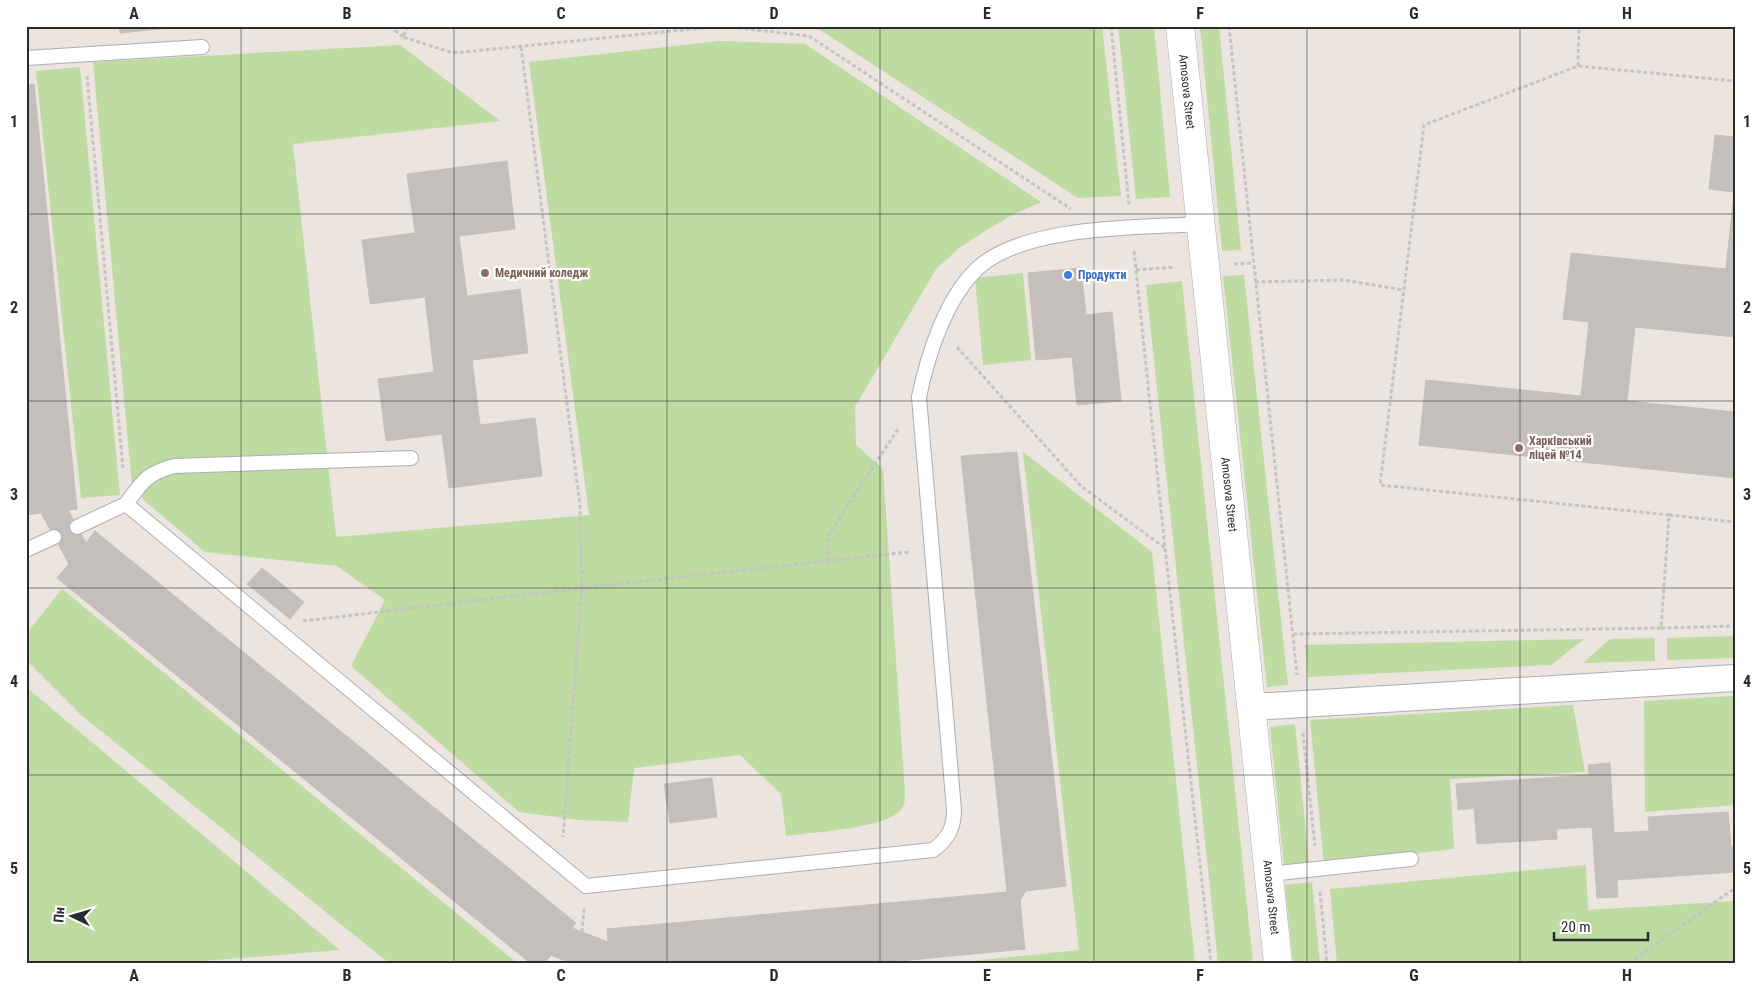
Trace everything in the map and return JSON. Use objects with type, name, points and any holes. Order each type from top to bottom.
[{"type":"street","name":"Amosova Street","points":[[1180,26],[1278,963]]},
{"type":"street","points":[[1252,707],[1735,678]]},
{"type":"lane","points":[[26,58],[202,47]]},
{"type":"lane","points":[[126,504],[586,886],[914,854],[933,850],[950,833],[954,810],[919,397],[940,328],[956,297],[980,266],[996,256],[1038,239],[1066,233],[1200,224]]},
{"type":"lane","points":[[77,527],[126,504],[147,477],[162,469],[174,466],[411,458]]},
{"type":"lane","points":[[26,550],[54,537]]},
{"type":"lane","points":[[1269,874],[1411,860]]},
{"type":"path","points":[[390,26],[403,37],[453,53],[723,26],[809,36],[1102,230]]},
{"type":"path","points":[[403,37],[408,26]]},
{"type":"path","points":[[1111,26],[1165,548],[1211,963]]},
{"type":"path","points":[[1229,26],[1327,963]]},
{"type":"path","points":[[1578,66],[1579,26]]},
{"type":"path","points":[[521,47],[580,505],[582,588],[561,865]]},
{"type":"path","points":[[85,54],[126,504]]},
{"type":"path","points":[[1735,81],[1578,66],[1424,125],[1380,485],[1735,522]]},
{"type":"path","points":[[1226,264],[1253,263]]},
{"type":"path","points":[[1136,270],[1176,268]]},
{"type":"path","points":[[1255,282],[1344,280],[1403,290]]},
{"type":"path","points":[[940,328],[1082,487],[1165,548]]},
{"type":"path","points":[[828,561],[829,534],[919,397]]},
{"type":"path","points":[[1661,628],[1669,516]]},
{"type":"path","points":[[272,625],[932,549]]},
{"type":"path","points":[[1293,634],[1735,626]]},
{"type":"path","points":[[1629,963],[1735,888]]},
{"type":"green space","points":[[814,26],[1102,26],[1121,196],[1078,198]]},
{"type":"green space","points":[[1118,26],[1154,26],[1170,197],[1136,199]]},
{"type":"green space","points":[[1200,26],[1219,26],[1241,250],[1222,251]]},
{"type":"green space","points":[[720,41],[805,44],[1041,202],[1012,215],[985,231],[959,248],[936,269],[855,407],[856,445],[883,469],[905,795],[903,806],[894,815],[882,821],[849,828],[786,836],[781,794],[740,755],[634,768],[628,822],[579,820],[519,812],[351,666],[385,600],[337,566],[205,552],[146,502],[132,485],[93,62],[400,45],[500,121],[293,144],[336,537],[589,515],[529,62]]},
{"type":"green space","points":[[80,67],[120,495],[81,498],[36,71]]},
{"type":"green space","points":[[1023,273],[1031,360],[983,365],[975,278]]},
{"type":"green space","points":[[1244,275],[1288,685],[1267,687],[1223,276]]},
{"type":"green space","points":[[1182,281],[1253,963],[1218,963],[1146,285]]},
{"type":"green space","points":[[1023,452],[1152,552],[1195,963],[951,963],[1079,950]]},
{"type":"green space","points":[[62,589],[517,963],[389,963],[80,714],[26,660],[26,634]]},
{"type":"green space","points":[[1735,636],[1735,658],[1667,660],[1667,638]]},
{"type":"green space","points":[[1655,638],[1655,661],[1583,663],[1610,639]]},
{"type":"green space","points":[[1584,639],[1551,665],[1308,677],[1305,645]]},
{"type":"green space","points":[[26,687],[340,950],[178,963],[26,963]]},
{"type":"green space","points":[[1735,696],[1735,805],[1645,812],[1644,701]]},
{"type":"green space","points":[[1573,705],[1585,772],[1450,779],[1454,849],[1324,864],[1310,720]]},
{"type":"green space","points":[[1295,724],[1309,863],[1284,866],[1270,727]]},
{"type":"green space","points":[[1586,865],[1588,910],[1735,901],[1735,963],[1337,963],[1330,889]]},
{"type":"green space","points":[[1312,882],[1320,963],[1293,963],[1285,885]]},
{"type":"building","points":[[119,26],[178,26],[178,27],[120,33]]},
{"type":"building","points":[[34,84],[77,509],[68,510],[86,543],[95,531],[576,923],[572,928],[608,942],[607,929],[1007,892],[961,456],[1017,452],[1066,886],[1026,891],[1020,900],[1025,949],[879,963],[570,963],[551,955],[545,963],[530,963],[57,578],[69,564],[41,513],[26,515],[26,85]]},
{"type":"building","points":[[1715,135],[1735,137],[1735,337],[1635,327],[1627,401],[1735,412],[1735,478],[1419,445],[1426,380],[1581,396],[1589,322],[1563,319],[1571,253],[1726,269],[1734,192],[1709,189]]},
{"type":"building","points":[[507,161],[515,229],[459,236],[467,296],[520,289],[528,353],[472,360],[480,425],[535,418],[542,476],[449,488],[442,434],[386,441],[378,379],[434,372],[425,297],[370,304],[362,240],[415,233],[407,174]]},
{"type":"building","points":[[1081,268],[1086,315],[1112,312],[1121,401],[1077,405],[1072,357],[1036,360],[1028,273]]},
{"type":"building","name":"Продукти","points":[[1081,268],[1082,280],[1054,282],[1054,271]]},
{"type":"building","points":[[262,568],[304,602],[290,619],[247,584]]},
{"type":"building","points":[[1610,763],[1614,833],[1649,831],[1648,817],[1728,812],[1731,847],[1735,847],[1735,872],[1617,880],[1618,897],[1597,898],[1592,827],[1556,829],[1557,839],[1477,844],[1474,808],[1458,810],[1456,784],[1589,775],[1588,765]]},
{"type":"building","points":[[712,778],[717,817],[670,823],[664,784]]},
{"type":"place","name":"Медичний коледж","points":[[485,273]]},
{"type":"place","name":"Продукти","points":[[1068,275]]},
{"type":"place","name":"Харківський ліцей №14","points":[[1519,448]]}]
